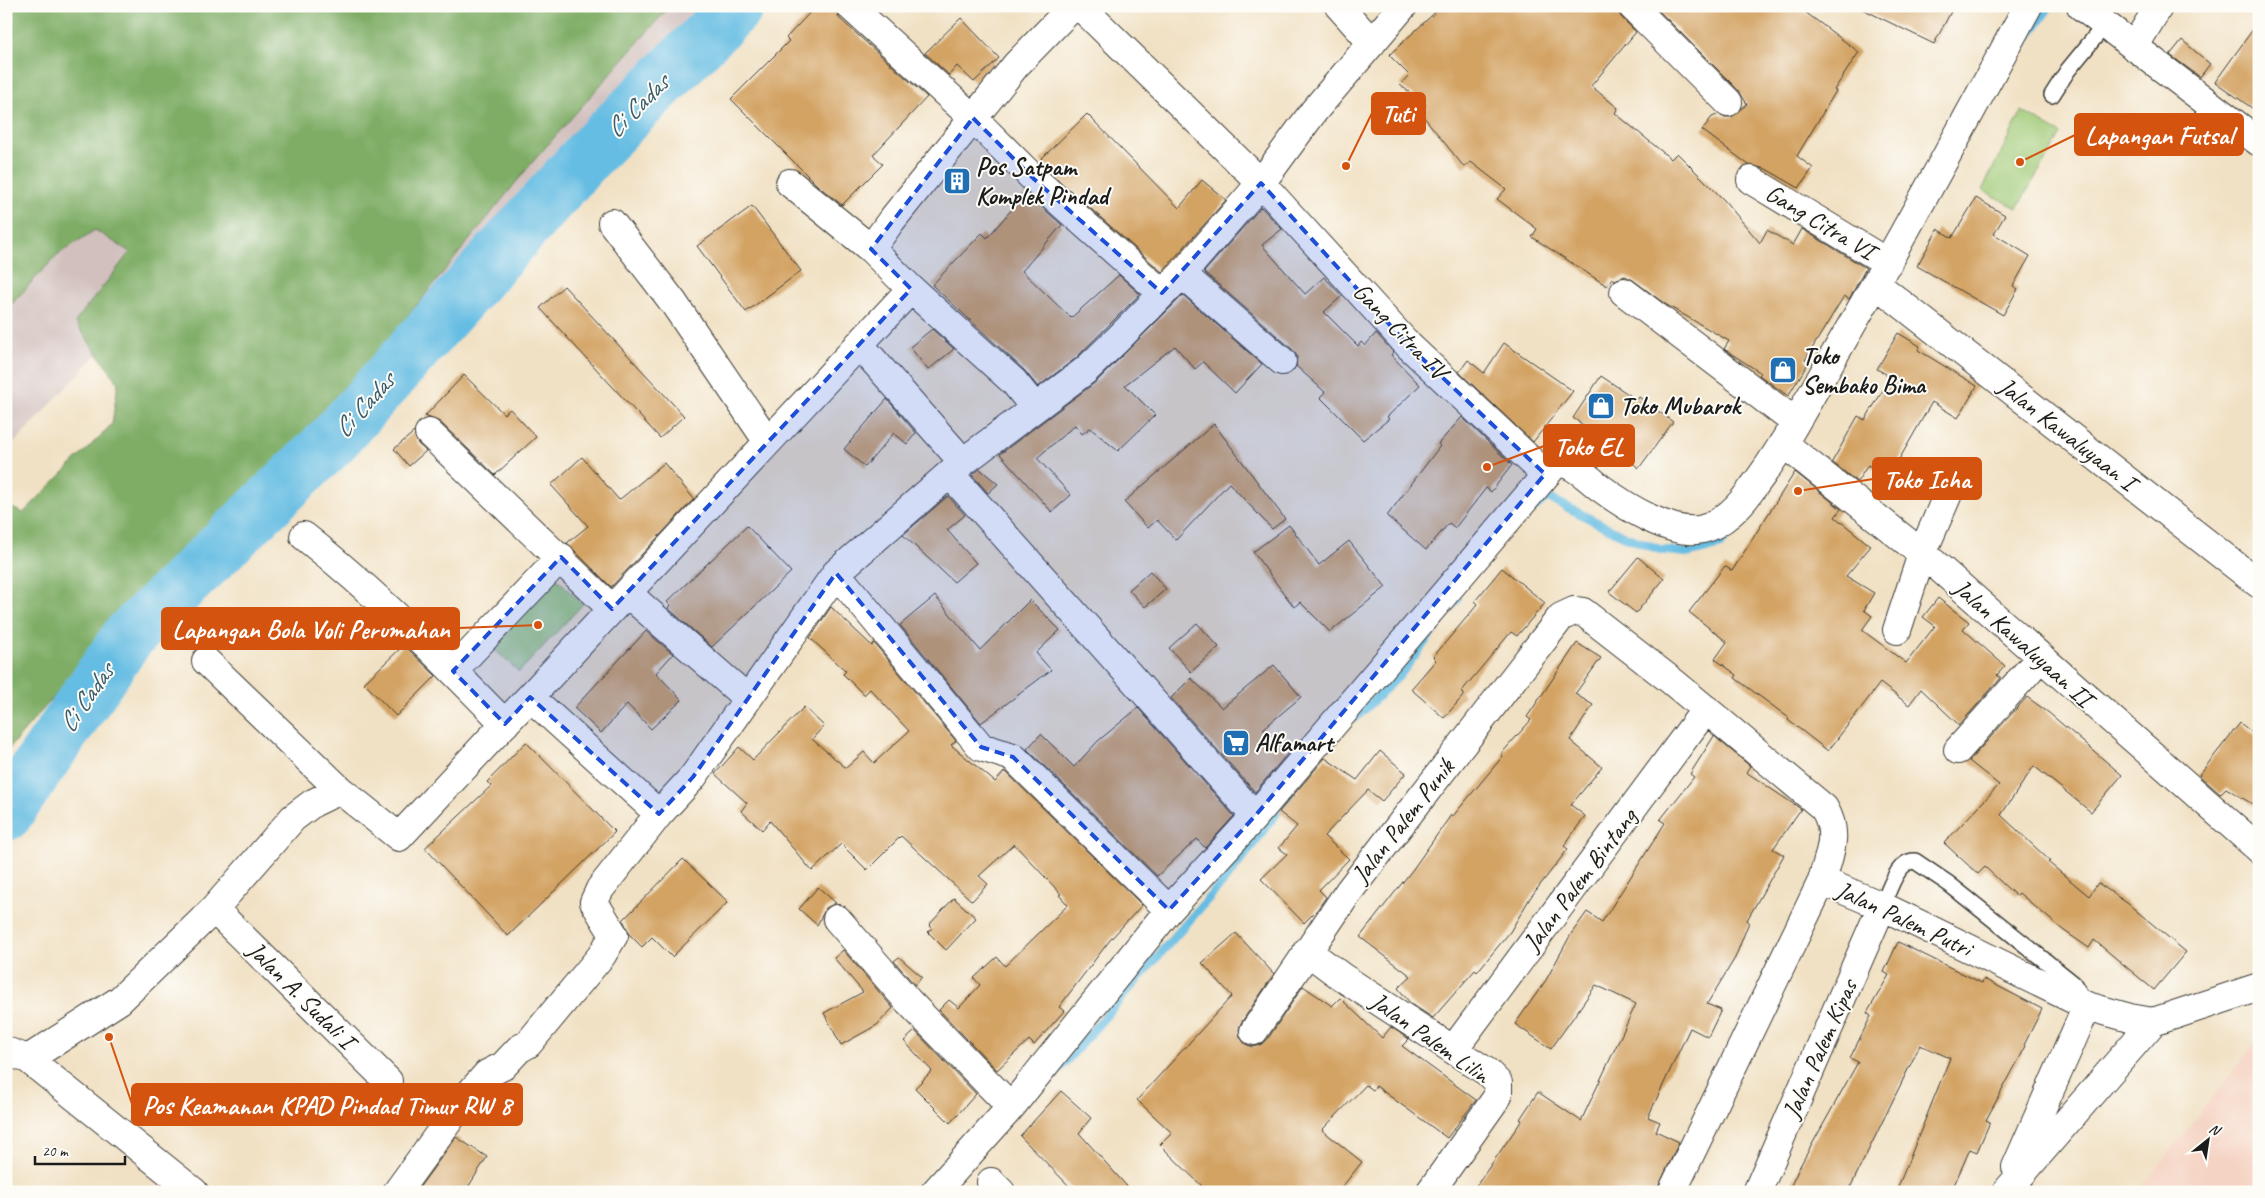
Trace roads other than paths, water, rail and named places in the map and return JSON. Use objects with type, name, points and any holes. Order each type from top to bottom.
[{"type":"street","points":[[850,6],[973,118],[1034,179],[1162,294]]},
{"type":"street","points":[[871,248],[1016,65],[1073,6]]},
{"type":"street","name":"Gang Citra IV","points":[[1080,6],[1261,183],[1410,346],[1545,474]]},
{"type":"street","points":[[1339,6],[1372,43]]},
{"type":"street","points":[[397,1192],[463,1101],[487,1074],[503,1066],[519,1049],[528,1044],[611,942],[614,935],[612,929],[596,909],[595,897],[659,814],[694,777],[747,698],[836,574],[956,468],[1086,370],[1182,274],[1261,183],[1314,111],[1403,6]]},
{"type":"street","points":[[1632,6],[1728,102]]},
{"type":"street","points":[[935,1192],[1011,1107],[1169,910],[1255,816],[1556,463],[1563,462],[1643,515],[1676,529],[1703,529],[1725,518],[1751,491],[1882,281],[2028,6]]},
{"type":"street","points":[[2081,6],[2104,26],[2256,135]]},
{"type":"street","points":[[2134,48],[2159,6]]},
{"type":"street","name":"Gang Citra VI","points":[[1752,180],[1882,281]]},
{"type":"street","points":[[790,183],[871,248],[911,289],[1014,382],[1036,408]]},
{"type":"street","points":[[612,223],[673,302],[768,442]]},
{"type":"street","points":[[1182,274],[1282,361]]},
{"type":"street","name":"Jalan Kawaluyaan I","points":[[1882,281],[2259,584]]},
{"type":"street","points":[[206,661],[340,790],[399,837],[911,289]]},
{"type":"street","name":"Jalan Kawaluyaan II","points":[[1624,292],[1789,432],[1922,554],[2259,849]]},
{"type":"street","points":[[860,344],[956,468],[1255,816]]},
{"type":"street","points":[[429,433],[561,558],[620,600],[747,698]]},
{"type":"street","points":[[1897,630],[1922,554],[1954,480]]},
{"type":"street","points":[[304,536],[342,566],[453,671],[504,724]]},
{"type":"street","points":[[453,671],[561,558]]},
{"type":"street","points":[[836,574],[982,747],[1013,757],[1169,910]]},
{"type":"street","name":"Jalan Palem Putri","points":[[1560,617],[1574,611],[1590,616],[1706,709],[1824,808],[1832,821],[1834,836],[1822,881],[1882,906],[2087,1006],[2152,1022]]},
{"type":"street","name":"Jalan Palem Punik","points":[[1254,1031],[1349,891],[1560,617]]},
{"type":"street","points":[[1958,750],[2040,658]]},
{"type":"street","points":[[530,697],[659,814]]},
{"type":"street","name":"Jalan Palem Bintang","points":[[1453,1050],[1706,709]]},
{"type":"street","points":[[194,1192],[17,1055],[120,1000],[214,909],[293,818],[313,803],[340,790]]},
{"type":"street","points":[[1672,1192],[1822,881]]},
{"type":"street","name":"Jalan Palem Kipas","points":[[1757,1192],[1882,906]]},
{"type":"street","name":"Jalan A. Sudali I","points":[[214,909],[388,1082]]},
{"type":"street","points":[[837,919],[908,1001],[1011,1107]]},
{"type":"street","name":"Jalan Palem Lilin","points":[[1307,951],[1487,1072],[1498,1083],[1498,1096],[1430,1192]]},
{"type":"street","points":[[2006,1192],[2152,1022],[2259,987]]},
{"type":"street","points":[[2006,1192],[2087,1006]]},
{"type":"lane","points":[[2052,95],[2074,63],[2104,26]]},
{"type":"lane","points":[[1882,906],[1902,866],[1908,861],[1915,862],[1949,884],[2073,983],[2087,1006]]},
{"type":"waterway","name":"Ci Cadas","points":[[6,814],[128,637],[330,443],[590,153],[737,6]]},
{"type":"waterway","points":[[2014,57],[2047,10]]},
{"type":"waterway","points":[[1531,510],[1547,497],[1626,537],[1661,550],[1690,553],[1720,545],[1739,521]]},
{"type":"waterway","points":[[1355,718],[1399,676],[1457,599]]},
{"type":"waterway","points":[[1054,1075],[1234,869],[1291,794]]},
{"type":"place","name":"Lapangan Futsal","points":[[2020,162]]},
{"type":"place","name":"Tuti","points":[[1346,166]]},
{"type":"place","name":"Pos Satpam Komplek Pindad","points":[[957,181]]},
{"type":"place","name":"Toko Sembako Bima","points":[[1783,370]]},
{"type":"place","name":"Toko Mubarok","points":[[1601,406]]},
{"type":"place","name":"Toko EL","points":[[1487,467]]},
{"type":"place","name":"Toko Icha","points":[[1798,491]]},
{"type":"place","name":"Lapangan Bola Voli Perumahan","points":[[538,625]]},
{"type":"place","name":"Alfamart","points":[[1236,743]]},
{"type":"place","name":"Pos Keamanan KPAD Pindad Timur RW 8","points":[[109,1037]]}]
